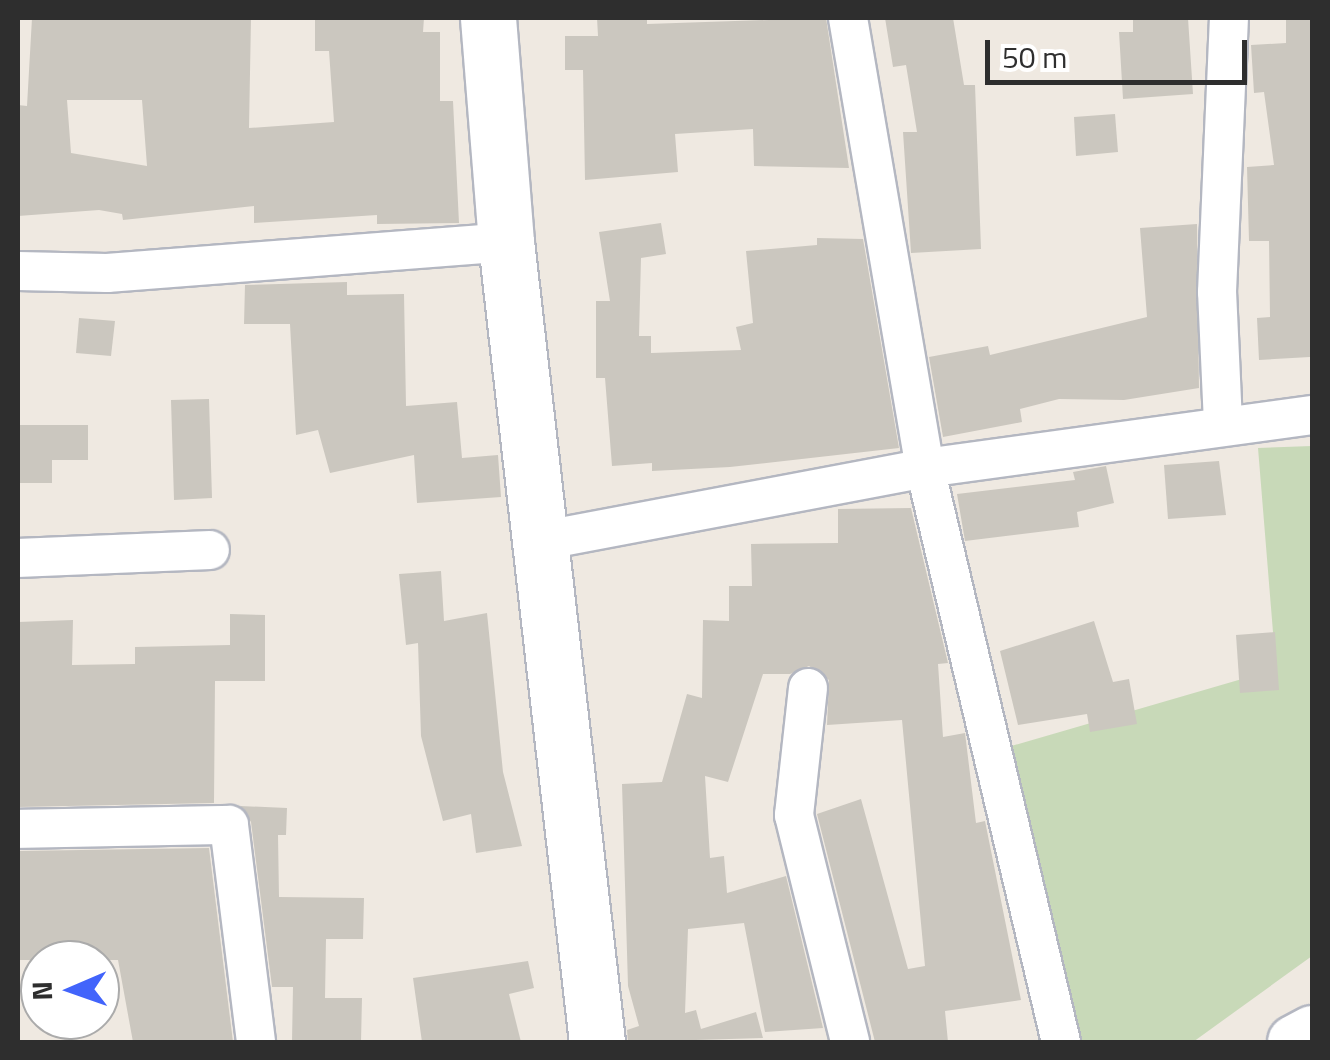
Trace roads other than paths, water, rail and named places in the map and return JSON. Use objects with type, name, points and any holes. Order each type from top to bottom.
[{"type":"street","points":[[488,18],[506,242],[597,1042]]},
{"type":"street","points":[[848,18],[924,468],[1061,1042]]},
{"type":"street","points":[[1223,423],[1217,292],[1229,18]]},
{"type":"street","points":[[18,271],[106,273],[506,242]]},
{"type":"street","points":[[540,541],[924,468],[1223,423],[1312,415]]},
{"type":"street","points":[[18,558],[210,550]]},
{"type":"street","points":[[808,688],[794,815],[850,1042]]},
{"type":"street","points":[[18,828],[229,825],[256,1042]]}]
